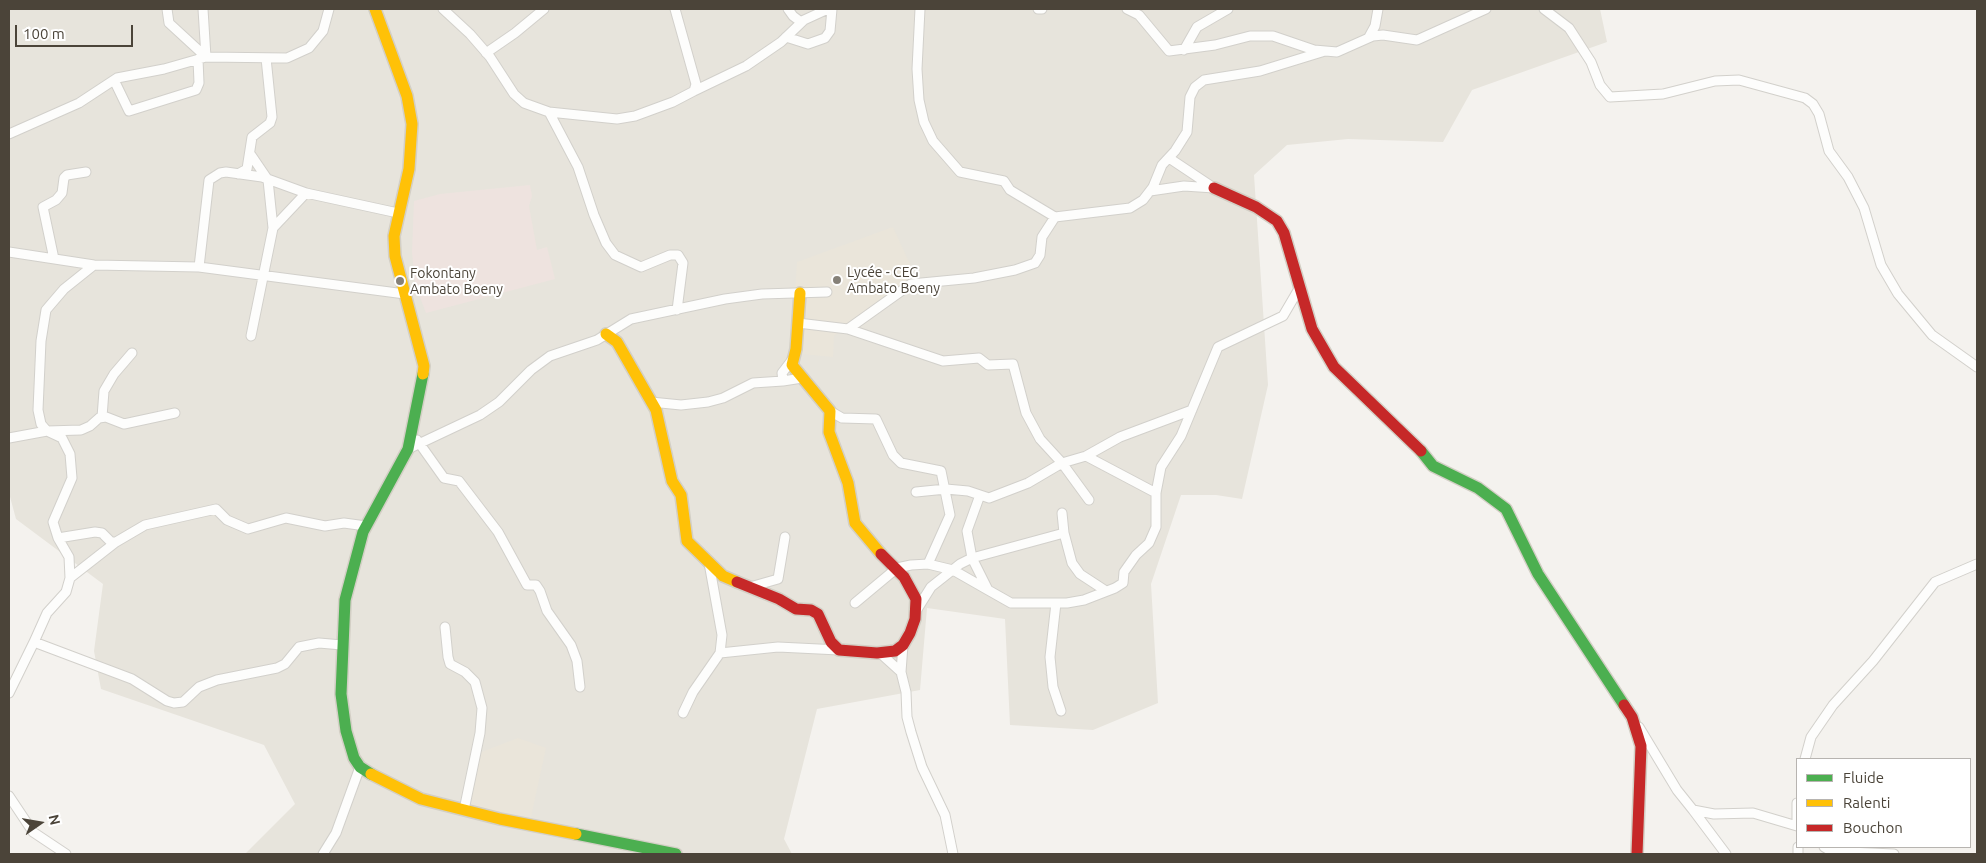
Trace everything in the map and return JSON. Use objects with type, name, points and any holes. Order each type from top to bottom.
[{"type":"street","points":[[167,9],[169,23],[202,58]]},
{"type":"street","points":[[114,80],[129,111],[196,90],[199,83],[202,58],[203,9]]},
{"type":"street","points":[[9,134],[79,103],[114,80],[202,58],[287,58],[309,48],[323,31],[329,9]]},
{"type":"street","points":[[375,9],[404,88],[412,124],[409,169],[394,236],[395,256],[424,366],[421,392],[408,449],[392,482],[366,526],[358,546],[345,600],[341,694],[346,731],[354,758],[360,767],[379,780],[421,799],[464,810],[676,854]]},
{"type":"street","points":[[443,9],[486,53],[514,94],[524,104],[549,112],[616,119],[634,116],[665,105],[746,66],[786,37],[801,22],[828,9]]},
{"type":"street","points":[[486,53],[516,33],[544,9]]},
{"type":"street","points":[[675,9],[696,84],[694,91]]},
{"type":"street","points":[[788,9],[801,22]]},
{"type":"street","points":[[786,37],[808,44],[825,38],[830,32],[832,9]]},
{"type":"street","points":[[920,9],[917,69],[919,100],[924,122],[933,141],[960,172],[1004,182],[1010,190],[1055,217],[1130,208],[1143,200],[1150,191],[1162,165],[1187,132],[1190,97],[1195,87],[1204,80],[1260,71],[1325,51]]},
{"type":"street","points":[[1127,9],[1139,15],[1169,51],[1184,50],[1250,36],[1273,36],[1314,50],[1337,52],[1369,37],[1383,35],[1417,40],[1486,9]]},
{"type":"street","points":[[1184,50],[1197,27],[1228,9]]},
{"type":"street","points":[[1369,37],[1375,26],[1378,9]]},
{"type":"street","points":[[1544,9],[1569,28],[1590,62],[1600,85],[1610,97],[1663,94],[1715,81],[1739,80],[1805,98],[1813,104],[1819,114],[1829,151],[1848,177],[1864,208],[1881,266],[1896,291],[1932,335],[1977,367]]},
{"type":"street","points":[[238,174],[247,168],[251,155],[252,138],[270,123],[272,117],[266,58]]},
{"type":"street","points":[[549,112],[578,167],[594,215],[606,243],[615,255],[641,266],[670,255],[678,255],[683,263],[677,310]]},
{"type":"street","points":[[251,155],[268,180],[273,228],[251,336]]},
{"type":"street","points":[[1169,158],[1214,188],[1256,208],[1277,221],[1284,233],[1312,329],[1334,367],[1415,443],[1433,466],[1478,488],[1506,509],[1538,574],[1632,717],[1677,790],[1726,854]]},
{"type":"street","points":[[54,259],[43,207],[56,200],[62,193],[64,178],[67,175],[86,172]]},
{"type":"street","points":[[199,267],[209,180],[226,172],[268,180],[306,193],[398,213]]},
{"type":"street","points":[[1150,191],[1184,186],[1214,188]]},
{"type":"street","points":[[273,228],[306,193]]},
{"type":"street","points":[[848,329],[911,284],[974,278],[1015,270],[1035,263],[1040,255],[1042,237],[1055,217]]},
{"type":"street","points":[[9,252],[94,265],[199,267],[405,294]]},
{"type":"street","points":[[9,693],[47,613],[66,592],[70,578],[68,557],[58,538],[53,522],[72,478],[70,454],[62,438],[47,431],[41,424],[38,410],[41,341],[46,310],[64,289],[94,265]]},
{"type":"street","points":[[855,603],[896,568],[928,564],[953,570],[1012,602],[1056,603],[1084,600],[1122,583],[1124,572],[1136,555],[1149,544],[1156,527],[1156,493],[1161,467],[1181,436],[1218,347],[1283,316],[1300,287]]},
{"type":"street","points":[[408,449],[480,415],[499,402],[531,370],[550,356],[597,340],[631,319],[725,299],[762,294],[827,292]]},
{"type":"street","points":[[783,381],[782,373],[792,360],[796,349],[800,293]]},
{"type":"street","points":[[798,323],[848,329],[944,362],[979,358],[988,365],[1013,364],[1026,413],[1040,439],[1062,463],[1089,500]]},
{"type":"street","points":[[606,334],[617,342],[658,417],[672,481],[681,495],[687,541],[723,576],[796,609],[811,610],[818,614],[831,642],[839,650]]},
{"type":"street","points":[[102,417],[104,391],[114,374],[132,353]]},
{"type":"street","points":[[792,360],[792,365],[830,411],[842,418],[876,419],[893,455],[902,463],[941,471],[950,515],[928,564]]},
{"type":"street","points":[[651,402],[682,406],[708,402],[723,398],[753,383],[802,378]]},
{"type":"street","points":[[916,492],[946,489],[968,491],[989,498],[1028,483],[1062,463],[1086,456],[1120,437],[1192,410]]},
{"type":"street","points":[[720,653],[778,647],[880,653],[895,651],[903,645],[913,626],[916,613],[916,599],[896,568],[871,545],[855,523],[848,483],[829,432],[830,411]]},
{"type":"street","points":[[9,438],[47,431],[81,430],[102,417],[124,424],[175,413]]},
{"type":"street","points":[[411,435],[420,443],[444,478],[459,481],[498,532],[527,584],[536,586],[540,591],[547,611],[571,645],[577,661],[580,687]]},
{"type":"street","points":[[1086,456],[1156,493]]},
{"type":"street","points":[[980,495],[967,531],[972,558],[988,590]]},
{"type":"street","points":[[70,578],[116,542],[144,525],[216,509],[227,520],[248,529],[286,518],[325,526],[344,523],[366,526]]},
{"type":"street","points":[[1062,513],[1064,533],[1072,563],[1080,574],[1106,591]]},
{"type":"street","points":[[58,538],[95,532],[102,534],[111,542],[116,542]]},
{"type":"street","points":[[916,613],[931,587],[972,558],[1064,533]]},
{"type":"street","points":[[750,587],[778,579],[785,537]]},
{"type":"street","points":[[683,713],[693,692],[720,653],[722,635],[708,563]]},
{"type":"street","points":[[1804,758],[1811,737],[1833,704],[1873,661],[1935,582],[1977,564]]},
{"type":"street","points":[[1056,603],[1050,657],[1053,687],[1061,711]]},
{"type":"street","points":[[446,627],[450,664],[465,672],[475,682],[482,708],[480,732],[464,810]]},
{"type":"street","points":[[34,642],[132,679],[167,701],[174,703],[183,702],[199,687],[217,680],[277,668],[285,664],[299,647],[319,643],[342,645]]},
{"type":"street","points":[[903,645],[902,672],[911,732],[922,766],[945,815],[953,854]]},
{"type":"street","points":[[880,653],[902,672]]},
{"type":"street","points":[[1632,717],[1642,746],[1637,854]]},
{"type":"street","points":[[323,854],[336,833],[360,767]]},
{"type":"street","points":[[9,796],[33,832],[66,854]]},
{"type":"street","points":[[1693,810],[1714,814],[1753,813],[1796,826]]},
{"type":"street","points":[[1826,848],[1848,852],[1894,854]]},
{"type":"shaded area","points":[[9,9],[1600,9],[1607,42],[1472,90],[1443,142],[1348,139],[1287,145],[1254,175],[1268,385],[1242,499],[1216,495],[1181,495],[1151,584],[1158,703],[1093,730],[1010,725],[1005,619],[927,608],[920,690],[817,709],[784,839],[792,854],[245,854],[295,804],[264,745],[101,689],[94,651],[103,584],[16,519],[9,493]]},
{"type":"shaded area","points":[[530,185],[532,196],[529,206],[537,250],[547,247],[555,279],[426,313],[415,284],[412,252],[414,201],[440,194]]},
{"type":"shaded area","points":[[893,227],[915,275],[834,336],[833,357],[791,353],[797,262]]},
{"type":"shaded area","points":[[518,738],[546,748],[531,817],[468,807],[479,753]]},
{"type":"traffic: fast","points":[[371,774],[360,767],[354,758],[346,731],[341,694],[345,600],[363,532],[408,449],[423,374]]},
{"type":"traffic: fast","points":[[1421,451],[1433,466],[1478,488],[1506,509],[1538,574],[1624,705]]},
{"type":"traffic: fast","points":[[576,834],[676,854]]},
{"type":"traffic: slow","points":[[375,9],[407,96],[412,124],[409,169],[394,236],[395,256],[424,366],[423,374]]},
{"type":"traffic: slow","points":[[800,293],[796,349],[792,365],[830,411],[829,432],[848,483],[855,523],[881,554]]},
{"type":"traffic: slow","points":[[606,334],[617,342],[656,410],[672,481],[681,495],[687,541],[723,576],[737,582]]},
{"type":"traffic: slow","points":[[371,774],[421,799],[500,819],[576,834]]},
{"type":"traffic: jam","points":[[1214,188],[1256,207],[1277,221],[1284,233],[1312,329],[1334,367],[1421,451]]},
{"type":"traffic: jam","points":[[737,582],[779,599],[796,609],[811,610],[818,614],[831,642],[839,650],[877,653],[895,651],[903,645],[910,633],[915,619],[916,599],[904,577],[881,554]]},
{"type":"traffic: jam","points":[[1624,705],[1632,717],[1641,746],[1637,854]]},
{"type":"place","name":"Lycée - CEG Ambato Boeny","points":[[837,280]]},
{"type":"place","name":"Fokontany Ambato Boeny","points":[[400,281]]}]
